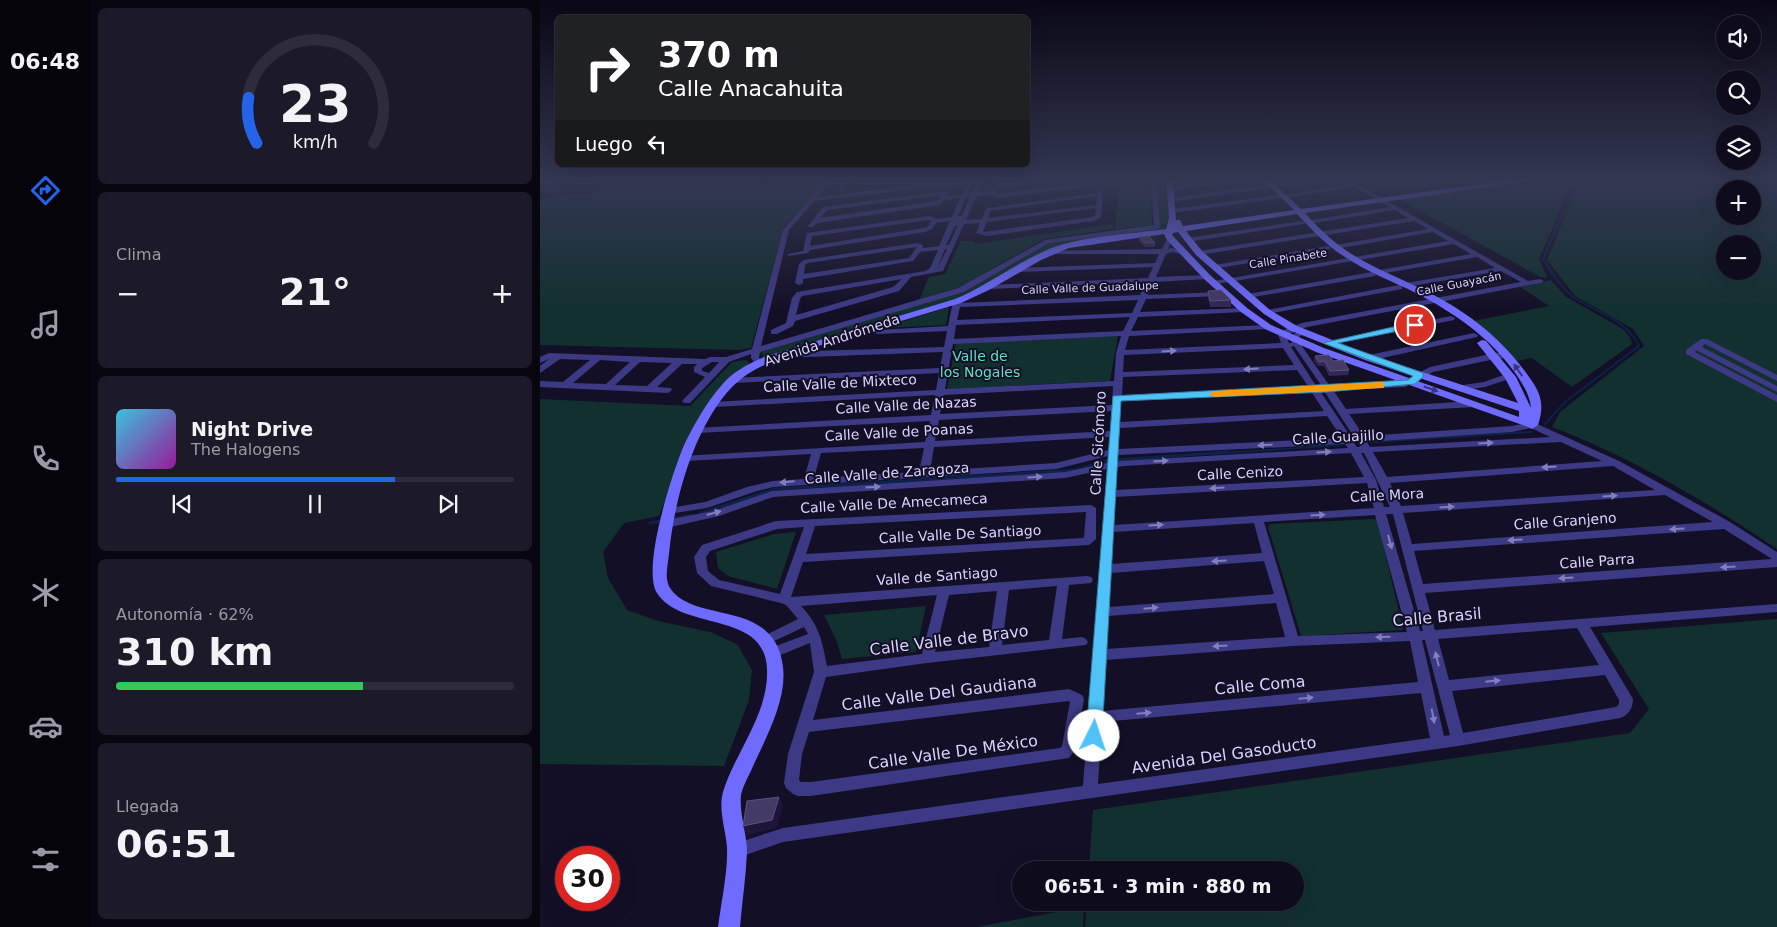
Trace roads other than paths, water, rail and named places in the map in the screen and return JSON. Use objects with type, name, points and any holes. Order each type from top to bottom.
[{"type":"street","points":[[756,357],[786,230],[792,223]]},
{"type":"street","points":[[807,250],[810,234],[890,223]]},
{"type":"street","points":[[790,255],[807,250],[926,230],[933,223]]},
{"type":"street","points":[[923,274],[933,268],[954,223]]},
{"type":"street","points":[[774,332],[789,326],[796,298],[800,294],[941,270],[962,223]]},
{"type":"street","points":[[983,223],[979,232],[982,234],[1059,223]]},
{"type":"street","points":[[1156,223],[1156,229],[1192,223]]},
{"type":"street","points":[[1173,226],[1183,223]]},
{"type":"street","points":[[1187,240],[1297,223]]},
{"type":"street","points":[[1306,223],[1316,235],[1332,248],[1470,323],[1507,355],[1536,398],[1528,419]]},
{"type":"street","points":[[1199,253],[1389,223]]},
{"type":"street","points":[[1422,223],[1524,282]]},
{"type":"street","points":[[1173,226],[1214,267],[1296,339],[1327,389],[1365,444],[1385,480],[1397,510],[1419,588],[1458,740]]},
{"type":"street","points":[[1173,226],[1181,252],[1244,310],[1268,327],[1282,334],[1411,382],[1474,404],[1528,419]]},
{"type":"street","name":"Calle Sicómoro","points":[[1090,792],[1120,353],[1126,334],[1173,226]]},
{"type":"street","name":"Avenida Andrómeda","points":[[687,401],[727,359],[780,355],[957,303],[991,286],[1046,253],[1078,244],[1156,229]]},
{"type":"street","name":"Avenida Andrómeda","points":[[770,646],[748,627],[678,604],[666,594],[660,583],[660,563],[667,518],[686,458],[698,430],[714,404],[734,380],[756,357],[961,290],[1046,241],[1156,229]]},
{"type":"street","points":[[1214,267],[1434,230]]},
{"type":"street","name":"Calle Pinabete","points":[[991,286],[1151,280],[1230,280],[1454,242]]},
{"type":"street","points":[[918,252],[921,246],[917,245],[806,261],[802,264],[800,280],[908,260],[914,258],[918,252],[952,247]]},
{"type":"street","points":[[1046,253],[1162,252],[1172,250],[1181,252]]},
{"type":"street","points":[[1248,296],[1487,254]]},
{"type":"street","points":[[1017,270],[1157,265]]},
{"type":"street","points":[[1267,312],[1500,269]]},
{"type":"street","points":[[792,319],[896,289],[908,277]]},
{"type":"street","name":"Calle Guayacán","points":[[1120,353],[1296,339],[1431,301],[1524,282],[1540,281]]},
{"type":"street","name":"Calle Valle de Guadalupe","points":[[957,303],[1226,293]]},
{"type":"street","points":[[1431,301],[1474,335],[1495,356],[1524,402],[1528,419]]},
{"type":"street","points":[[924,474],[938,392],[957,303]]},
{"type":"street","points":[[867,329],[877,332],[952,325],[1135,314],[1244,310]]},
{"type":"street","points":[[1327,343],[1451,318]]},
{"type":"street","points":[[780,355],[1268,327]]},
{"type":"street","points":[[1369,358],[1474,335]]},
{"type":"street","points":[[1296,339],[1327,343],[1459,388],[1528,419],[1669,492],[1726,525],[1777,558]]},
{"type":"street","points":[[1296,339],[1300,366],[1348,440],[1371,480],[1416,636],[1438,742]]},
{"type":"street","points":[[1693,349],[1704,341],[1777,378]]},
{"type":"street","points":[[1693,349],[1777,389]]},
{"type":"street","points":[[1693,349],[1777,399]]},
{"type":"street","points":[[1411,382],[1430,370],[1507,355]]},
{"type":"street","points":[[540,370],[549,356]]},
{"type":"street","points":[[540,360],[549,356],[705,362],[727,359]]},
{"type":"street","points":[[565,385],[598,358]]},
{"type":"street","points":[[608,387],[638,359]]},
{"type":"street","points":[[649,389],[680,360]]},
{"type":"street","points":[[705,362],[697,370],[701,374],[711,376]]},
{"type":"street","name":"Calle Valle de Mixteco","points":[[714,404],[938,392],[1300,366]]},
{"type":"street","points":[[734,380],[944,370]]},
{"type":"street","points":[[1459,388],[1480,386],[1509,376]]},
{"type":"street","name":"Calle Valle de Nazas","points":[[698,430],[934,417],[1411,382]]},
{"type":"street","points":[[540,384],[668,390]]},
{"type":"street","points":[[1343,412],[1474,404]]},
{"type":"street","name":"Calle Valle de Poanas","points":[[686,458],[930,444],[1330,413]]},
{"type":"street","name":"Calle Guajillo","points":[[1113,458],[1354,450],[1365,444],[1528,419]]},
{"type":"street","name":"Calle Guajillo","points":[[1113,458],[1348,440],[1365,444],[1564,438]]},
{"type":"street","points":[[808,481],[817,451]]},
{"type":"street","name":"Calle Valle de Zaragoza","points":[[667,518],[762,485],[1056,466],[1113,458]]},
{"type":"street","name":"Calle Valle de Zaragoza","points":[[667,518],[715,514],[772,494],[1065,475],[1113,458]]},
{"type":"street","points":[[1385,480],[1616,463]]},
{"type":"street","name":"Calle Cenizo","points":[[1111,494],[1371,480]]},
{"type":"street","name":"Calle Mora","points":[[1108,529],[1669,492]]},
{"type":"street","name":"Calle Valle De Amecameca","points":[[702,552],[712,544],[764,527],[1092,508]]},
{"type":"street","name":"Calle Valle De Santiago","points":[[800,558],[1085,542],[1090,539],[1092,508]]},
{"type":"street","points":[[1258,518],[1293,641]]},
{"type":"street","points":[[804,727],[821,672],[815,636],[807,620],[787,600],[811,523]]},
{"type":"street","name":"Calle Granjeno","points":[[1407,548],[1726,525]]},
{"type":"street","name":"Valle de Santiago","points":[[702,552],[700,557],[703,573],[715,583],[787,600],[1087,580]]},
{"type":"street","points":[[1105,569],[1268,557]]},
{"type":"street","name":"Calle Parra","points":[[1419,588],[1777,564]]},
{"type":"street","points":[[1055,643],[1064,582]]},
{"type":"street","points":[[994,650],[1004,586]]},
{"type":"street","points":[[927,658],[944,590]]},
{"type":"street","points":[[1102,612],[1280,598]]},
{"type":"street","name":"Calle Brasil","points":[[1099,655],[1293,641],[1416,636],[1777,608]]},
{"type":"street","points":[[770,646],[807,620]]},
{"type":"street","points":[[1444,686],[1608,669],[1580,622]]},
{"type":"street","points":[[770,646],[815,636]]},
{"type":"street","name":"Calle Valle de Bravo","points":[[821,672],[994,650],[1082,642]]},
{"type":"street","points":[[729,927],[737,850],[731,808],[732,793],[771,700],[776,669],[770,646]]},
{"type":"street","name":"Avenida Del Gasoducto","points":[[737,850],[783,835],[1458,740],[1612,715],[1620,712],[1626,706],[1626,700],[1608,669]]},
{"type":"street","name":"Calle Coma","points":[[1095,717],[1427,687]]},
{"type":"street","name":"Calle Valle Del Gaudiana","points":[[804,727],[1069,695],[1077,699]]},
{"type":"street","name":"Calle Valle De México","points":[[804,727],[796,754],[791,783],[798,789],[810,789],[1064,754],[1070,748],[1077,699]]},
{"type":"waterway","points":[[1545,424],[1565,402],[1639,346],[1618,322],[1572,296],[1556,279],[1543,259],[1558,223]]},
{"type":"waterway","points":[[1372,442],[1531,432]]},
{"type":"waterway","points":[[1211,454],[1341,445]]},
{"type":"waterway","points":[[1115,460],[1229,452]]},
{"type":"waterway","points":[[701,513],[775,489],[1076,470],[1110,460]]},
{"type":"waterway","points":[[672,519],[693,515]]},
{"type":"waterway","points":[[650,523],[661,521]]},
{"type":"park label","name":"Valle de los Nogales","points":[[980,364]]}]
